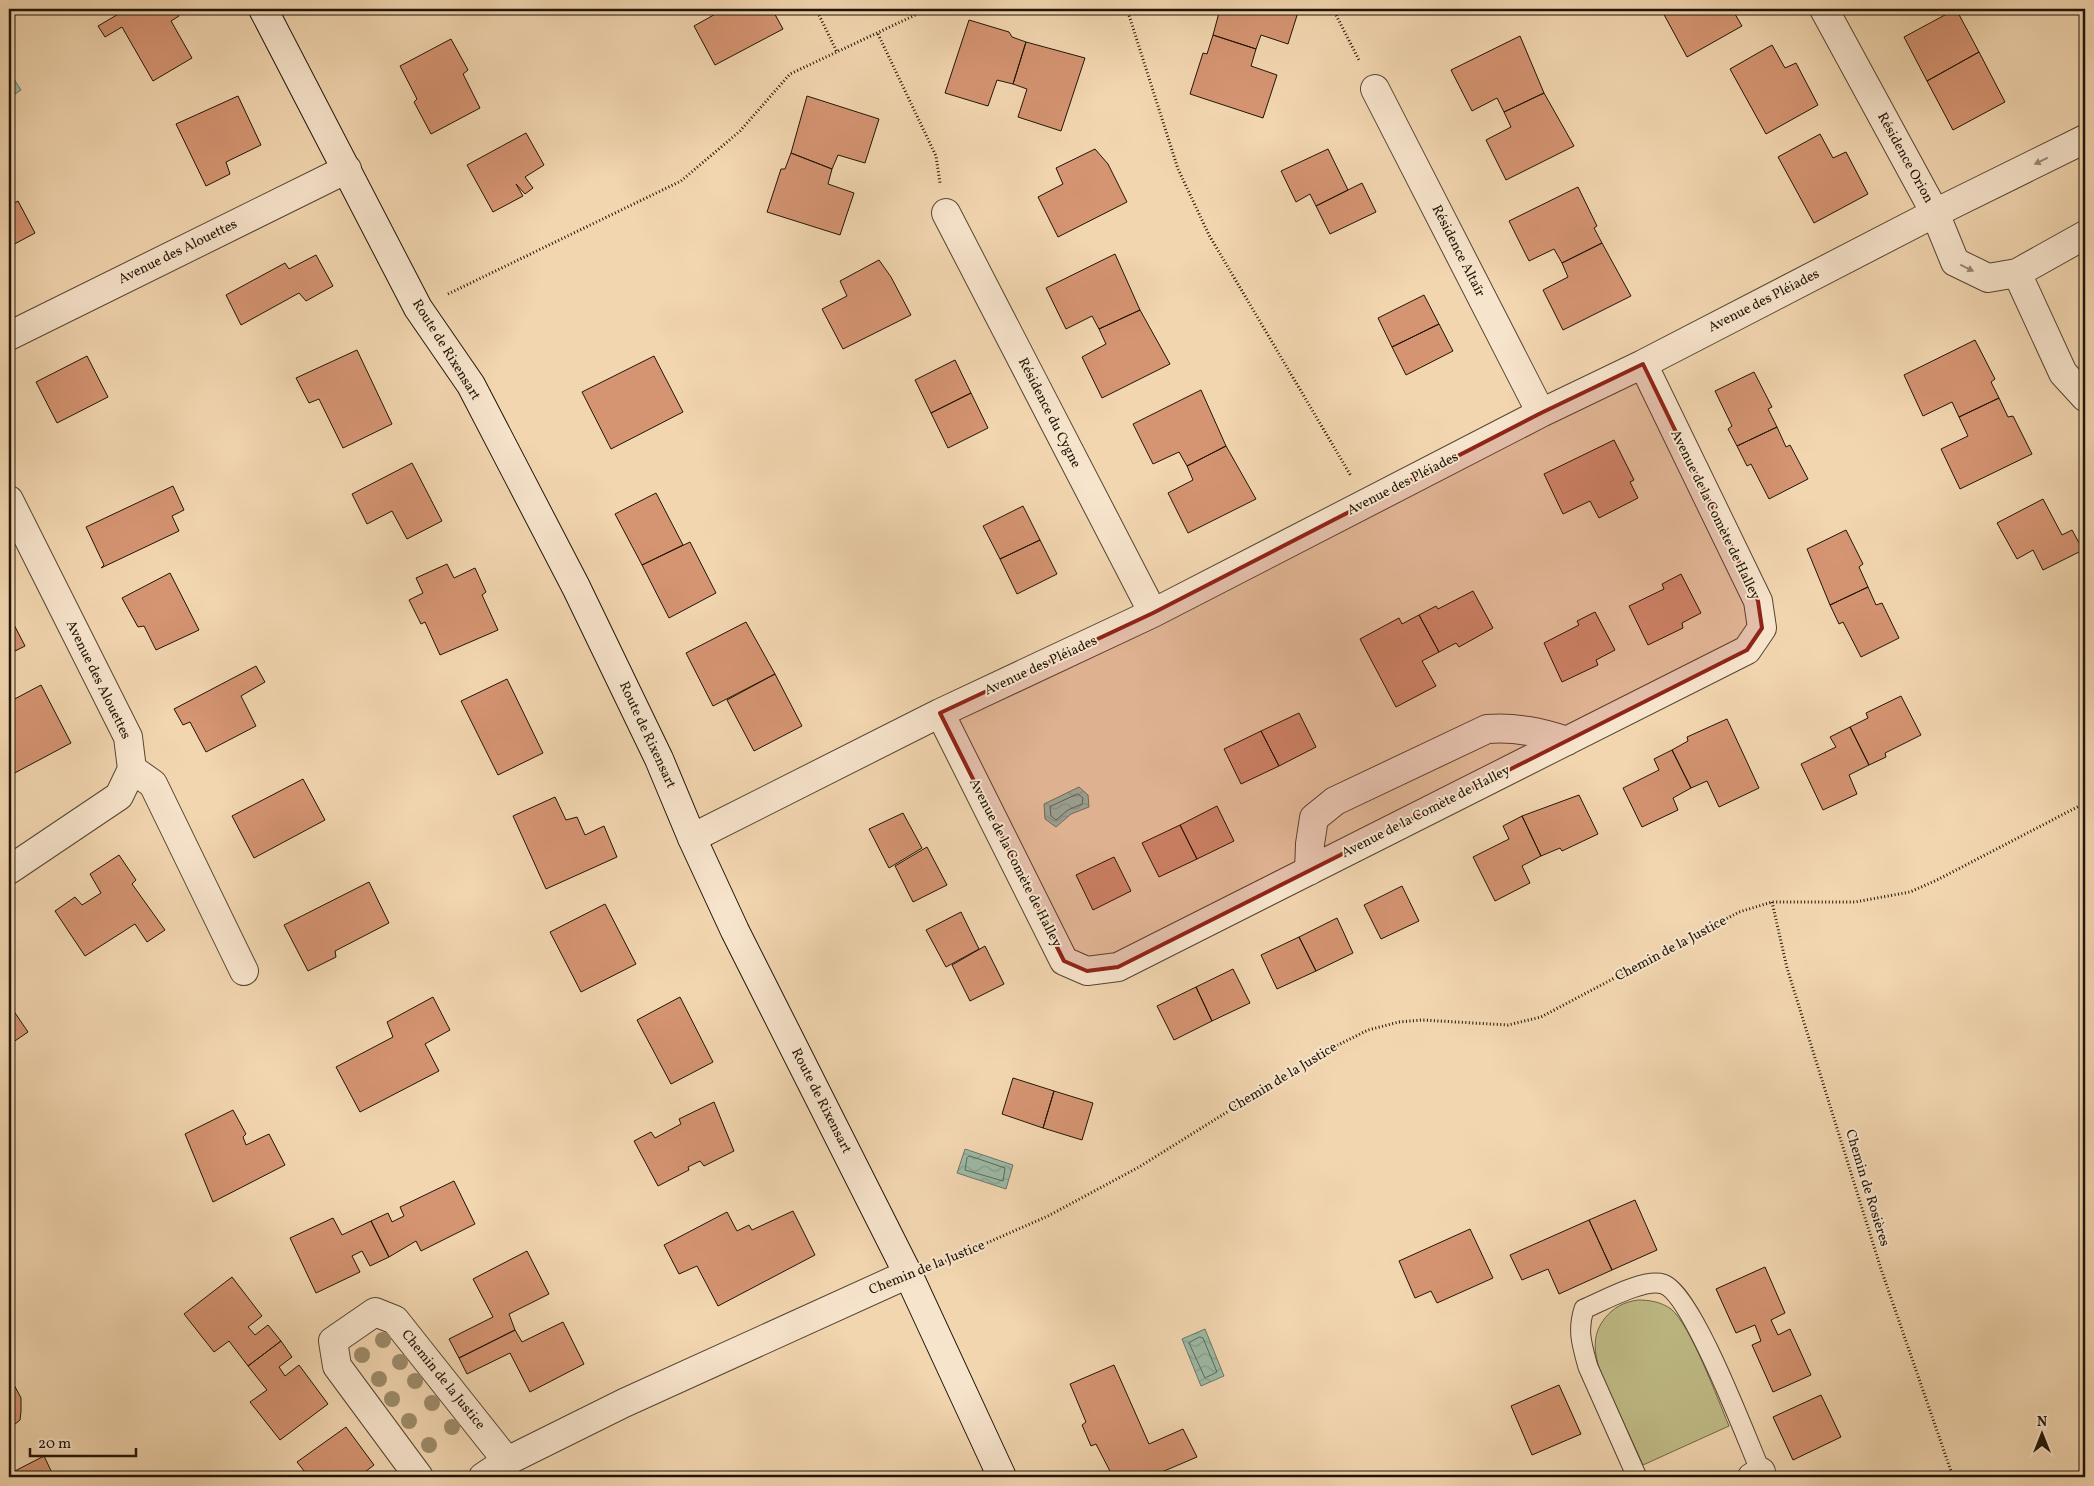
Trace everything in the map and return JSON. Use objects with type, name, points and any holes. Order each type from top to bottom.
[{"type":"street","name":"Route de Rixensart","points":[[263,9],[418,308],[471,385],[572,579],[659,758],[692,838],[740,940],[908,1274],[1002,1477]]},
{"type":"street","name":"Résidence Orion","points":[[1824,9],[1935,213],[2085,139]]},
{"type":"street","name":"Résidence Altaïr","points":[[1375,89],[1540,413]]},
{"type":"street","name":"Avenue des Alouettes","points":[[9,336],[347,169]]},
{"type":"street","name":"Résidence du Cygne","points":[[946,213],[1153,613]]},
{"type":"street","name":"Avenue des Pléiades","points":[[692,838],[940,713],[1153,613],[1540,413],[1643,364],[1935,213]]},
{"type":"street","points":[[1935,213],[1955,262],[1988,278],[2016,274],[2085,235]]},
{"type":"street","points":[[2016,274],[2063,373],[2085,397]]},
{"type":"street","name":"Avenue de la Comète de Halley","points":[[940,713],[1064,961],[1087,971],[1118,967],[1747,650],[1762,628],[1758,601],[1643,364]]},
{"type":"street","name":"Avenue des Alouettes","points":[[9,500],[128,736],[132,769]]},
{"type":"street","points":[[1309,871],[1310,844],[1314,818],[1335,801],[1487,729],[1512,728],[1535,731],[1567,741]]},
{"type":"street","points":[[9,870],[119,796],[132,769],[153,784],[244,971]]},
{"type":"street","name":"Chemin de la Justice","points":[[483,1477],[507,1460],[624,1403],[908,1274]]},
{"type":"street","name":"Chemin de la Justice","points":[[419,1477],[337,1366],[333,1341],[375,1312],[395,1320],[507,1460]]},
{"type":"lane","points":[[1637,1477],[1588,1367],[1579,1324],[1584,1309],[1649,1282],[1665,1284],[1679,1296],[1694,1320],[1756,1475]]},
{"type":"path","points":[[816,9],[837,52]]},
{"type":"path","points":[[418,308],[681,181],[740,131],[790,74],[928,9]]},
{"type":"path","points":[[1127,9],[1178,170],[1209,235],[1367,502]]},
{"type":"path","points":[[1332,9],[1375,89]]},
{"type":"path","points":[[878,34],[936,156],[946,213]]},
{"type":"path","name":"Chemin de la Justice","points":[[908,1274],[951,1260],[1039,1220],[1139,1168],[1320,1054],[1368,1030],[1399,1022],[1422,1020],[1508,1025],[1540,1016],[1739,912],[1772,902],[1855,902],[1910,892],[1946,876],[2085,803]]},
{"type":"path","name":"Chemin de Rosières","points":[[1772,902],[1787,968],[1881,1268],[1953,1477]]},
{"type":"highlighted area","points":[[1643,364],[1758,601],[1762,628],[1747,650],[1118,967],[1087,971],[1064,961],[940,713],[1153,613],[1541,413]]},
{"type":"shaded area","points":[[1638,1300],[1651,1301],[1663,1305],[1671,1309],[1678,1317],[1687,1330],[1703,1363],[1729,1426],[1643,1465],[1602,1375],[1598,1363],[1595,1340],[1598,1329],[1612,1311],[1628,1302]]},
{"type":"water","points":[[9,74],[21,90],[9,98]]},
{"type":"water","points":[[1079,787],[1088,795],[1089,807],[1071,814],[1056,827],[1045,819],[1044,804]]},
{"type":"water","points":[[965,1149],[1013,1165],[1006,1189],[957,1173]]},
{"type":"water","points":[[1205,1329],[1224,1376],[1201,1386],[1182,1339]]},
{"type":"building","points":[[127,9],[175,9],[179,16],[171,21],[192,58],[153,81],[122,27],[105,37],[98,26]]},
{"type":"building","points":[[717,9],[772,9],[783,29],[715,65],[694,26],[719,12]]},
{"type":"building","points":[[1220,9],[1299,9],[1288,44],[1261,35],[1256,49],[1213,35]]},
{"type":"building","points":[[1661,9],[1732,9],[1742,26],[1687,57]]},
{"type":"building","points":[[1956,9],[1979,52],[1927,81],[1904,37]]},
{"type":"building","points":[[969,20],[1009,32],[1012,37],[1026,42],[1013,84],[997,80],[988,106],[945,93]]},
{"type":"building","points":[[1213,35],[1256,49],[1251,66],[1277,75],[1263,118],[1190,94],[1203,53],[1207,54]]},
{"type":"building","points":[[1520,36],[1544,93],[1504,112],[1497,98],[1472,111],[1451,70]]},
{"type":"building","points":[[451,39],[468,70],[463,74],[480,108],[431,134],[414,102],[417,99],[400,66]]},
{"type":"building","points":[[1026,42],[1085,58],[1061,131],[1018,117],[1027,89],[1013,84]]},
{"type":"building","points":[[1772,45],[1785,68],[1796,63],[1818,105],[1766,134],[1730,69]]},
{"type":"building","points":[[1979,52],[2005,102],[1953,130],[1927,81]]},
{"type":"building","points":[[1544,93],[1574,146],[1506,180],[1486,140],[1511,127],[1504,112]]},
{"type":"building","points":[[238,96],[261,145],[226,162],[230,174],[206,186],[176,124]]},
{"type":"building","points":[[807,96],[879,119],[865,163],[838,155],[832,169],[791,153]]},
{"type":"building","points":[[526,133],[544,165],[525,177],[533,188],[525,194],[516,184],[523,196],[493,212],[467,165]]},
{"type":"building","points":[[1820,134],[1833,158],[1846,152],[1868,194],[1814,223],[1778,157]]},
{"type":"building","points":[[1095,149],[1108,164],[1127,202],[1058,237],[1038,197],[1063,184],[1056,168]]},
{"type":"building","points":[[1328,149],[1348,190],[1316,206],[1310,194],[1296,202],[1281,171]]},
{"type":"building","points":[[791,153],[832,169],[828,184],[854,193],[840,235],[767,212],[781,169],[785,169]]},
{"type":"building","points":[[1362,183],[1376,212],[1330,234],[1316,206]]},
{"type":"building","points":[[1578,187],[1597,226],[1594,228],[1602,243],[1562,263],[1554,249],[1529,261],[1509,221]]},
{"type":"building","points":[[18,201],[35,233],[9,247],[9,206]]},
{"type":"building","points":[[1602,243],[1631,296],[1563,330],[1543,290],[1568,277],[1562,263]]},
{"type":"building","points":[[1115,254],[1140,310],[1099,329],[1092,316],[1066,329],[1046,288]]},
{"type":"building","points":[[316,255],[333,286],[306,301],[299,293],[241,325],[226,295],[285,263],[289,269]]},
{"type":"building","points":[[879,260],[891,277],[911,315],[843,349],[822,309],[847,296],[840,281]]},
{"type":"building","points":[[1424,295],[1439,324],[1392,347],[1378,318]]},
{"type":"building","points":[[1140,310],[1170,364],[1102,398],[1082,357],[1106,344],[1099,329]]},
{"type":"building","points":[[1439,324],[1453,351],[1406,375],[1392,347]]},
{"type":"building","points":[[1975,340],[1995,379],[1991,382],[1999,398],[1959,417],[1952,402],[1923,416],[1904,375]]},
{"type":"building","points":[[357,350],[392,424],[343,448],[319,399],[309,403],[296,378]]},
{"type":"building","points":[[87,356],[108,397],[57,423],[36,382]]},
{"type":"building","points":[[654,356],[683,412],[611,449],[582,392]]},
{"type":"building","points":[[955,360],[971,393],[931,413],[915,380]]},
{"type":"building","points":[[1754,372],[1772,407],[1768,409],[1777,427],[1737,446],[1728,429],[1732,426],[1715,391]]},
{"type":"building","points":[[1201,390],[1226,446],[1187,466],[1179,452],[1153,464],[1133,424]]},
{"type":"building","points":[[971,393],[988,428],[948,448],[931,413]]},
{"type":"building","points":[[1999,398],[2008,417],[2013,416],[2032,454],[1960,489],[1941,449],[1968,436],[1959,417]]},
{"type":"building","points":[[1777,427],[1786,447],[1790,445],[1808,479],[1769,499],[1751,464],[1747,466],[1737,446]]},
{"type":"building","points":[[1614,440],[1634,480],[1630,482],[1638,498],[1599,518],[1590,501],[1563,514],[1544,474]]},
{"type":"building","points":[[1226,446],[1256,499],[1188,533],[1168,493],[1193,480],[1187,466]]},
{"type":"building","points":[[412,463],[442,521],[407,539],[392,511],[367,524],[352,494]]},
{"type":"building","points":[[173,486],[184,510],[172,516],[179,531],[101,568],[104,565],[86,527]]},
{"type":"building","points":[[656,493],[683,545],[642,565],[615,514]]},
{"type":"building","points":[[2043,499],[2062,535],[2072,530],[2083,550],[2043,570],[2033,550],[2017,559],[1997,523]]},
{"type":"building","points":[[1023,506],[1040,540],[1000,559],[983,526]]},
{"type":"building","points":[[1846,530],[1863,564],[1859,567],[1868,587],[1830,605],[1807,549]]},
{"type":"building","points":[[1040,540],[1057,574],[1017,594],[1000,559]]},
{"type":"building","points":[[690,542],[716,593],[669,618],[642,565]]},
{"type":"building","points":[[447,564],[454,578],[475,568],[486,592],[482,595],[498,630],[440,655],[425,622],[421,624],[409,600],[423,593],[416,578]]},
{"type":"building","points":[[170,573],[199,630],[156,650],[144,626],[138,627],[122,598]]},
{"type":"building","points":[[1681,574],[1701,613],[1682,623],[1683,628],[1648,645],[1629,606],[1664,589],[1662,584]]},
{"type":"building","points":[[1868,587],[1876,605],[1882,603],[1899,638],[1861,657],[1843,622],[1839,624],[1830,605]]},
{"type":"building","points":[[1473,591],[1493,628],[1459,647],[1456,643],[1439,652],[1419,615],[1436,606],[1438,609]]},
{"type":"building","points":[[1595,612],[1615,650],[1596,660],[1598,665],[1562,682],[1544,643],[1579,625],[1577,621]]},
{"type":"building","points":[[9,615],[25,646],[9,654]]},
{"type":"building","points":[[1419,615],[1439,652],[1422,661],[1436,686],[1396,707],[1360,639],[1399,618],[1402,624]]},
{"type":"building","points":[[746,622],[775,674],[713,706],[686,653]]},
{"type":"building","points":[[256,666],[265,682],[241,696],[256,726],[206,752],[190,722],[183,725],[174,709]]},
{"type":"building","points":[[775,674],[802,726],[754,751],[727,700]]},
{"type":"building","points":[[507,679],[543,753],[498,775],[461,701]]},
{"type":"building","points":[[41,685],[71,743],[9,776],[9,727],[15,724],[9,713],[9,702]]},
{"type":"building","points":[[1901,696],[1921,735],[1885,753],[1886,757],[1869,765],[1850,727],[1868,718],[1866,713]]},
{"type":"building","points":[[1299,713],[1316,747],[1279,766],[1261,731]]},
{"type":"building","points":[[1727,719],[1759,788],[1719,807],[1707,781],[1691,788],[1672,750],[1688,741],[1687,737]]},
{"type":"building","points":[[1850,727],[1869,765],[1849,775],[1857,794],[1823,810],[1801,764],[1836,747],[1830,737]]},
{"type":"building","points":[[1261,731],[1279,766],[1241,784],[1224,749]]},
{"type":"building","points":[[1672,750],[1691,788],[1673,798],[1678,810],[1642,827],[1623,788],[1659,770],[1654,759]]},
{"type":"building","points":[[303,779],[325,820],[254,858],[232,816]]},
{"type":"building","points":[[1579,795],[1598,834],[1562,851],[1560,848],[1541,856],[1522,816]]},
{"type":"building","points":[[555,797],[566,820],[577,817],[585,835],[604,826],[617,857],[546,889],[513,816]]},
{"type":"building","points":[[1217,806],[1234,841],[1197,859],[1180,825]]},
{"type":"building","points":[[903,813],[922,848],[889,868],[869,829]]},
{"type":"building","points":[[1522,816],[1541,856],[1522,866],[1530,883],[1495,901],[1473,857],[1509,839],[1503,826]]},
{"type":"building","points":[[1180,825],[1197,859],[1159,877],[1142,843]]},
{"type":"building","points":[[927,847],[947,885],[913,902],[895,866]]},
{"type":"building","points":[[119,855],[136,880],[132,884],[165,930],[147,942],[135,924],[85,956],[55,911],[75,897],[82,905],[101,893],[90,874]]},
{"type":"building","points":[[1114,857],[1131,891],[1093,910],[1076,875]]},
{"type":"building","points":[[369,882],[389,923],[335,951],[336,957],[308,971],[284,925]]},
{"type":"building","points":[[1402,886],[1419,921],[1381,939],[1364,905]]},
{"type":"building","points":[[605,904],[636,964],[581,992],[550,932]]},
{"type":"building","points":[[961,912],[979,949],[946,967],[926,930]]},
{"type":"building","points":[[1337,918],[1353,953],[1316,971],[1299,937]]},
{"type":"building","points":[[1299,937],[1316,971],[1277,989],[1261,955]]},
{"type":"building","points":[[985,946],[1004,984],[970,1001],[952,965]]},
{"type":"building","points":[[1233,969],[1250,1003],[1212,1021],[1196,987]]},
{"type":"building","points":[[1196,987],[1212,1021],[1174,1040],[1157,1006]]},
{"type":"building","points":[[433,997],[450,1030],[425,1044],[439,1071],[360,1112],[336,1067],[393,1037],[387,1022]]},
{"type":"building","points":[[680,997],[713,1062],[671,1084],[637,1020]]},
{"type":"building","points":[[9,1004],[28,1032],[9,1045]]},
{"type":"building","points":[[1013,1078],[1054,1091],[1043,1128],[1002,1114]]},
{"type":"building","points":[[1054,1091],[1093,1103],[1082,1140],[1043,1128]]},
{"type":"building","points":[[714,1102],[734,1151],[704,1166],[700,1161],[688,1167],[689,1170],[658,1186],[634,1141],[651,1132],[655,1138],[681,1124],[679,1119]]},
{"type":"building","points":[[233,1110],[246,1134],[243,1137],[246,1145],[269,1134],[285,1165],[213,1202],[185,1134]]},
{"type":"building","points":[[454,1181],[475,1224],[421,1251],[416,1241],[389,1257],[371,1221],[388,1213],[392,1222],[404,1216],[400,1207]]},
{"type":"building","points":[[1635,1200],[1657,1250],[1612,1270],[1589,1220]]},
{"type":"building","points":[[793,1211],[815,1255],[718,1306],[697,1266],[679,1274],[664,1245],[727,1212],[737,1231],[749,1225],[752,1230]]},
{"type":"building","points":[[333,1218],[342,1235],[371,1221],[389,1257],[370,1266],[362,1251],[352,1256],[360,1272],[316,1293],[290,1238]]},
{"type":"building","points":[[1589,1220],[1612,1270],[1559,1294],[1548,1269],[1522,1280],[1510,1255]]},
{"type":"building","points":[[1470,1229],[1493,1278],[1437,1303],[1431,1291],[1415,1298],[1399,1261]]},
{"type":"building","points":[[527,1251],[549,1294],[509,1314],[515,1330],[459,1358],[449,1339],[493,1317],[473,1279]]},
{"type":"building","points":[[1765,1267],[1785,1313],[1771,1320],[1778,1335],[1790,1329],[1811,1375],[1773,1392],[1752,1345],[1761,1341],[1755,1325],[1736,1333],[1716,1289]]},
{"type":"building","points":[[232,1277],[262,1316],[248,1327],[255,1335],[268,1325],[281,1341],[248,1366],[229,1341],[214,1352],[184,1314]]},
{"type":"building","points":[[563,1322],[584,1364],[530,1392],[510,1353],[467,1374],[459,1358],[515,1330],[522,1342]]},
{"type":"building","points":[[281,1341],[292,1357],[279,1367],[285,1376],[299,1365],[328,1404],[280,1440],[250,1402],[267,1390],[248,1366]]},
{"type":"building","points":[[1114,1365],[1149,1444],[1183,1429],[1197,1457],[1150,1477],[1113,1477],[1096,1444],[1091,1446],[1082,1425],[1086,1422],[1070,1384]]},
{"type":"building","points":[[9,1375],[21,1398],[21,1411],[20,1420],[9,1429]]},
{"type":"building","points":[[1559,1385],[1581,1434],[1532,1455],[1511,1406]]},
{"type":"building","points":[[1821,1395],[1841,1437],[1793,1460],[1773,1417]]},
{"type":"building","points":[[346,1427],[374,1465],[361,1475],[362,1477],[309,1477],[297,1462]]},
{"type":"building","points":[[44,1456],[54,1477],[9,1477],[9,1474]]}]
